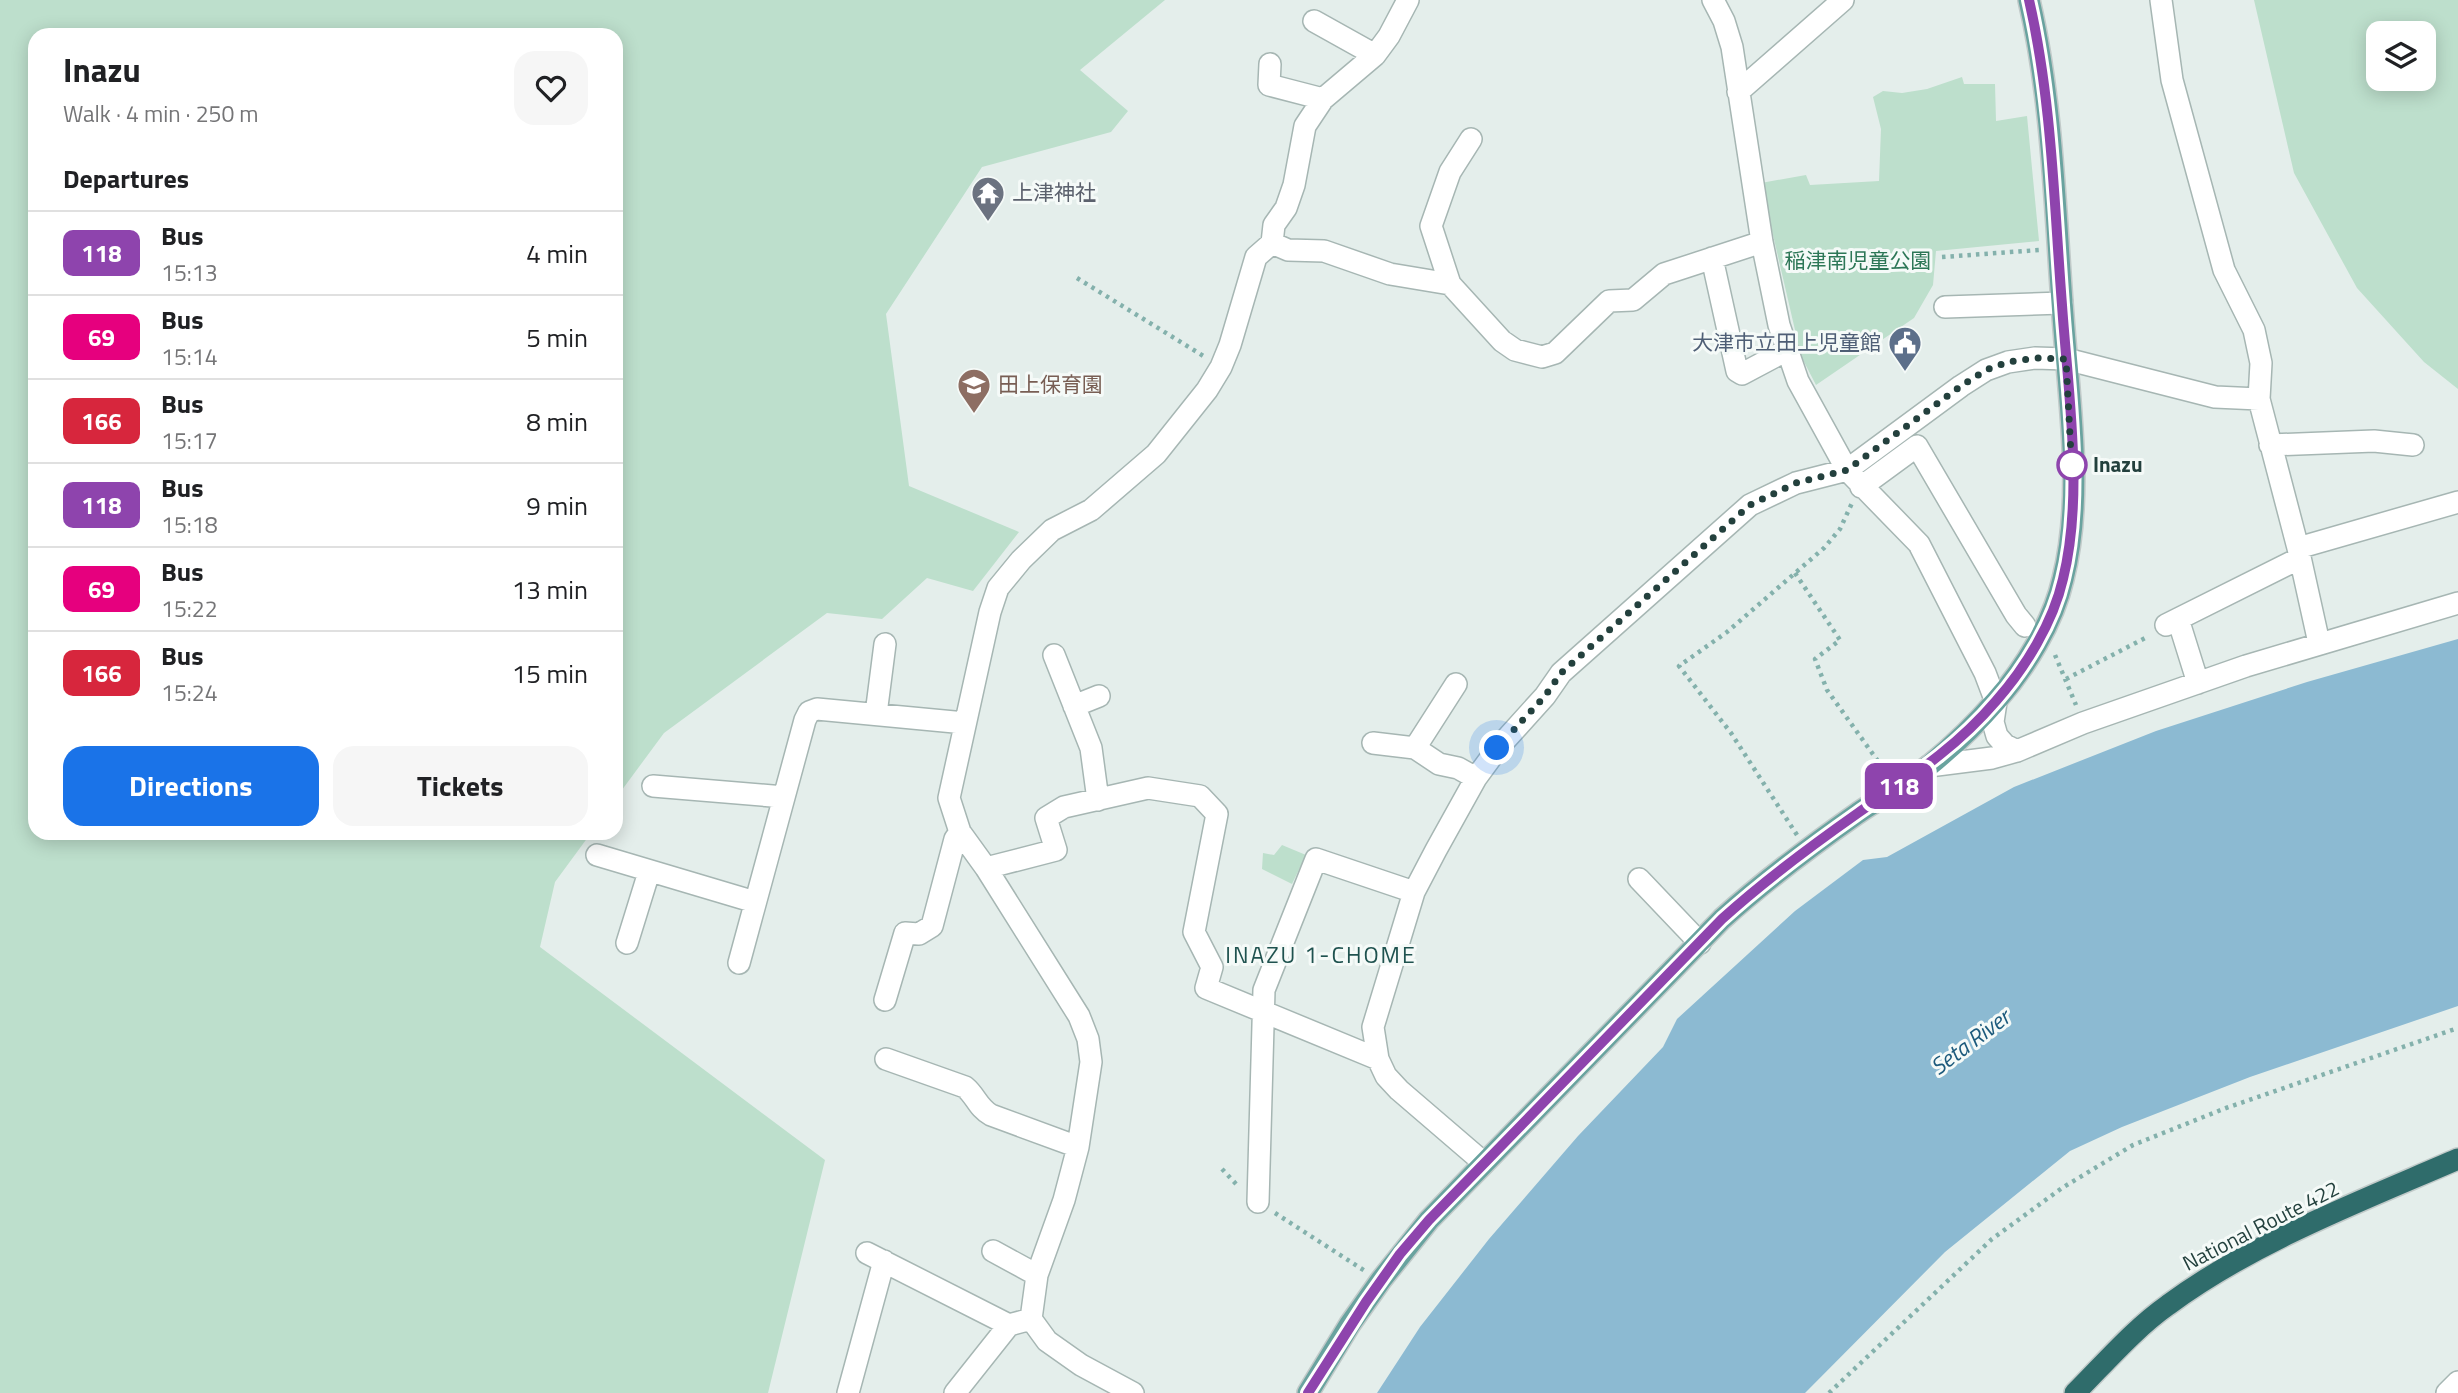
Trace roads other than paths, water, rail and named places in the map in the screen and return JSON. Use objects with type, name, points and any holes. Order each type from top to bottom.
[{"type":"highway","name":"National Route 422","points":[[2075,1393],[2137,1330],[2165,1306],[2201,1282],[2284,1237],[2458,1159]]},
{"type":"main road","points":[[1308,1393],[1350,1324],[1429,1220],[1700,943],[1751,893],[1807,850],[1929,766],[1963,736],[2012,681],[2033,630],[2063,582],[2071,539],[2073,499],[2049,129],[2040,57],[2029,0]]},
{"type":"street","points":[[1133,1393],[1081,1365],[1047,1341],[1031,1319],[1037,1275],[1064,1200],[1078,1147],[1091,1062],[1088,1039],[1079,1016],[986,868],[960,832],[949,799],[990,612],[998,588],[1021,559],[1052,530],[1091,510],[1156,454],[1207,390],[1230,345],[1256,257],[1272,243],[1274,225],[1286,208],[1294,186],[1305,126],[1323,99],[1375,55],[1389,36],[1408,0]]},
{"type":"street","points":[[1713,0],[1724,21],[1732,47],[1762,243],[1788,355],[1798,381],[1847,470],[1919,544],[1985,673],[1996,702],[1993,722],[1997,736],[2017,751]]},
{"type":"street","points":[[1738,92],[1843,0]]},
{"type":"street","points":[[2161,0],[2172,80],[2224,270],[2254,330],[2261,363],[2259,399],[2319,643]]},
{"type":"street","points":[[1314,21],[1375,55]]},
{"type":"street","points":[[1270,64],[1269,85],[1323,99]]},
{"type":"street","points":[[1471,139],[1450,172],[1431,226],[1450,284],[1502,341],[1515,350],[1542,357],[1555,353],[1609,301],[1633,300],[1664,274],[1762,243]]},
{"type":"street","points":[[1272,243],[1288,250],[1324,251],[1390,274],[1450,284]]},
{"type":"street","points":[[1713,258],[1737,371],[1742,374],[1788,355]]},
{"type":"street","points":[[1945,307],[2062,303]]},
{"type":"street","points":[[1734,392],[1788,355]]},
{"type":"street","points":[[1484,1163],[1386,1076],[1378,1059],[1373,1027],[1414,892],[1476,778],[1497,748],[1545,696],[1561,673],[1750,505],[1796,483],[1847,470],[1986,370],[2008,362],[2035,358],[2066,359],[2215,397],[2259,399]]},
{"type":"street","points":[[2270,445],[2374,441],[2413,445]]},
{"type":"street","points":[[1861,487],[1917,446],[2016,615],[2033,630]]},
{"type":"street","points":[[2198,683],[2172,622],[2299,553],[2458,502]]},
{"type":"street","points":[[1929,766],[1992,758],[2017,751],[2083,723],[2198,683],[2319,643],[2458,603]]},
{"type":"street","points":[[876,715],[885,643]]},
{"type":"street","points":[[1054,655],[1091,748],[1098,800]]},
{"type":"street","points":[[1415,748],[1456,684]]},
{"type":"street","points":[[1074,706],[1099,696]]},
{"type":"street","points":[[739,963],[804,720],[809,712],[817,709],[965,723]]},
{"type":"street","points":[[1373,743],[1415,748],[1440,764],[1458,768],[1476,778]]},
{"type":"street","points":[[653,786],[784,797]]},
{"type":"street","points":[[986,868],[1056,850],[1046,818],[1064,807],[1148,789],[1200,796],[1217,814],[1194,932],[1212,967],[1206,988],[1378,1059]]},
{"type":"street","points":[[885,1000],[905,933],[919,934],[932,926],[955,839],[960,832]]},
{"type":"street","points":[[597,855],[755,902]]},
{"type":"street","points":[[1258,1202],[1264,989],[1316,859],[1414,892]]},
{"type":"street","points":[[627,943],[649,872]]},
{"type":"street","points":[[1639,879],[1700,943]]},
{"type":"street","points":[[886,1059],[965,1087],[982,1110],[991,1115],[1078,1147]]},
{"type":"street","points":[[993,1251],[1037,1275]]},
{"type":"street","points":[[848,1393],[876,1257],[1009,1325]]},
{"type":"street","points":[[956,1393],[1009,1325],[1031,1319]]},
{"type":"street","points":[[2447,1393],[2458,1382]]},
{"type":"water","name":"Seta River","points":[[2458,639],[2458,1006],[2250,1077],[2122,1127],[2070,1151],[1945,1252],[1805,1393],[1377,1393],[1420,1327],[1489,1239],[1578,1136],[1663,1047],[1677,1019],[1795,911],[1863,860],[1887,857],[2014,787],[2156,731],[2307,682]]},
{"type":"place","name":"上津神社","points":[[988,223]]},
{"type":"place","name":"大津市立田上児童館","points":[[1905,373]]},
{"type":"place","name":"田上保育園","points":[[974,415]]},
{"type":"place","name":"Inazu","points":[[2072,465]]},
{"type":"district","name":"INAZU 1-CHOME","points":[[1321,955]]},
{"type":"park label","name":"稲津南児童公園","points":[[1858,261]]}]
